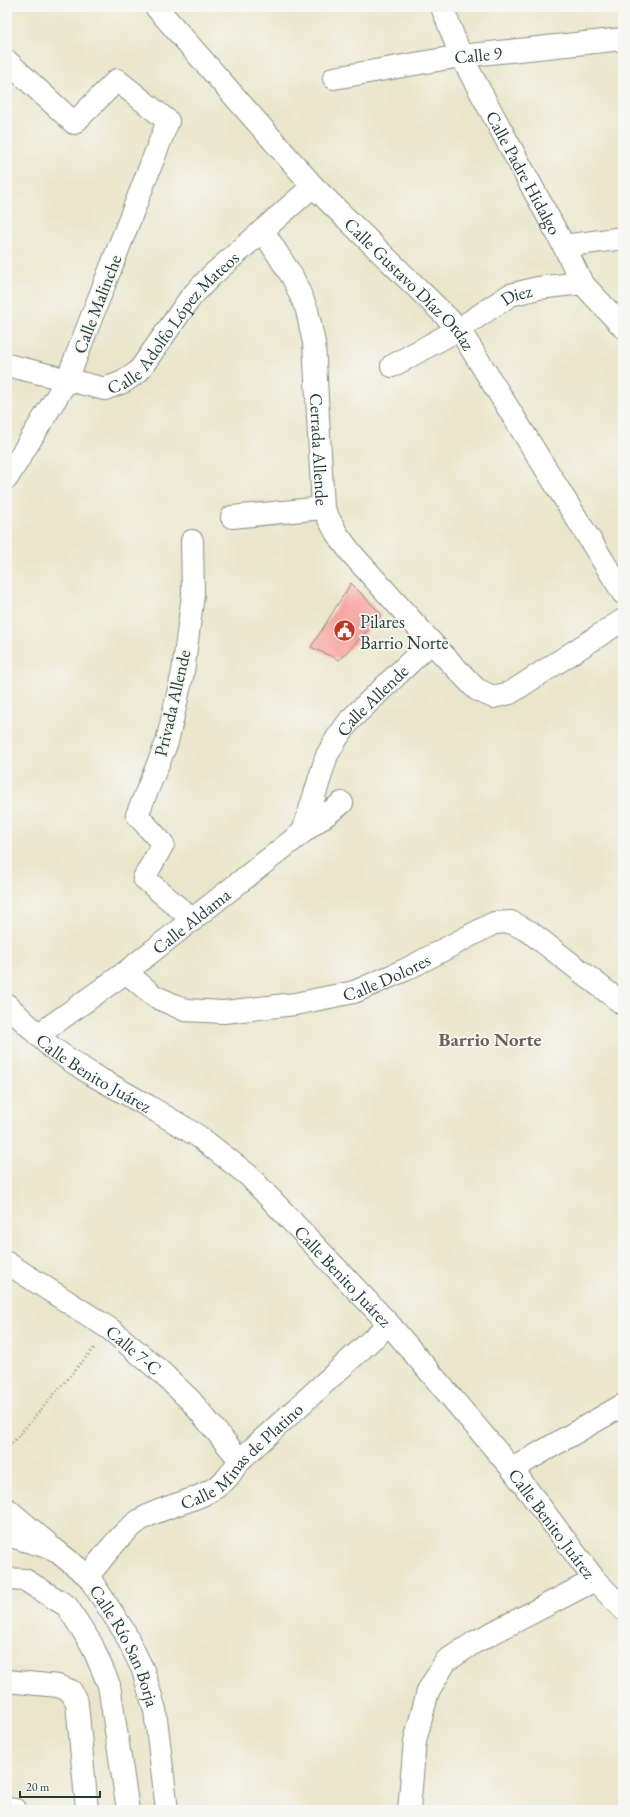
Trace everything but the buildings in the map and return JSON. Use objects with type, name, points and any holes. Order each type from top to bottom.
[{"type":"street","name":"Calle Gustavo Díaz Ordaz","points":[[156,7],[313,186],[459,329],[623,592]]},
{"type":"street","name":"Calle Padre Hidalgo","points":[[442,7],[461,56],[564,246],[582,283],[623,327]]},
{"type":"street","name":"Calle 9","points":[[334,78],[461,56],[623,39]]},
{"type":"street","name":"Calle Malinche","points":[[7,61],[74,123],[117,80],[168,121],[67,380],[7,478]]},
{"type":"street","name":"Calle Adolfo López Mateos","points":[[7,365],[105,388],[123,382],[138,372],[191,297],[211,276],[313,186]]},
{"type":"street","name":"Cerrada Allende","points":[[263,231],[293,278],[307,310],[314,343],[323,508],[337,534],[352,554],[431,642]]},
{"type":"street","points":[[564,246],[623,238]]},
{"type":"street","name":"Diez","points":[[392,366],[459,329],[510,295],[538,288],[582,283]]},
{"type":"street","points":[[232,517],[323,508]]},
{"type":"street","name":"Privada Allende","points":[[192,540],[193,594],[183,672],[167,742],[138,815],[163,844],[144,878],[193,920]]},
{"type":"street","points":[[431,642],[476,689],[494,698],[510,693],[623,620]]},
{"type":"street","name":"Calle Allende","points":[[303,832],[327,755],[337,738],[350,720],[431,642]]},
{"type":"street","name":"Calle Aldama","points":[[38,1035],[126,972],[303,832],[342,804]]},
{"type":"street","name":"Calle Dolores","points":[[126,972],[154,996],[185,1010],[224,1012],[295,1004],[354,992],[405,970],[494,923],[512,922],[530,932],[623,1004]]},
{"type":"street","name":"Calle Benito Juárez","points":[[8,1009],[52,1048],[90,1074],[198,1136],[248,1174],[389,1324],[512,1469],[595,1580],[623,1609]]},
{"type":"street","name":"Calle 7-C","points":[[7,1263],[110,1329],[161,1372],[191,1401],[240,1460]]},
{"type":"street","name":"Calle Minas de Platino","points":[[88,1576],[120,1537],[140,1520],[161,1510],[209,1492],[225,1480],[240,1460],[389,1324]]},
{"type":"street","points":[[512,1469],[623,1405]]},
{"type":"street","points":[[7,1509],[54,1549]]},
{"type":"street","name":"Calle Río San Borja","points":[[7,1535],[54,1549],[88,1576],[124,1631],[143,1670],[155,1710],[167,1810]]},
{"type":"street","name":"Calle Río San Borja","points":[[7,1579],[25,1580],[67,1606],[92,1645],[109,1685],[128,1810]]},
{"type":"street","points":[[409,1810],[417,1734],[428,1691],[446,1661],[475,1642],[595,1580]]},
{"type":"street","points":[[7,1681],[58,1686],[71,1691],[78,1703],[87,1810]]},
{"type":"street","points":[[7,1809],[15,1810]]},
{"type":"path","points":[[7,1449],[110,1329]]},
{"type":"place","name":"Pilares Barrio Norte","points":[[344,631]]},
{"type":"district","name":"Barrio Norte","points":[[490,1039]]}]
